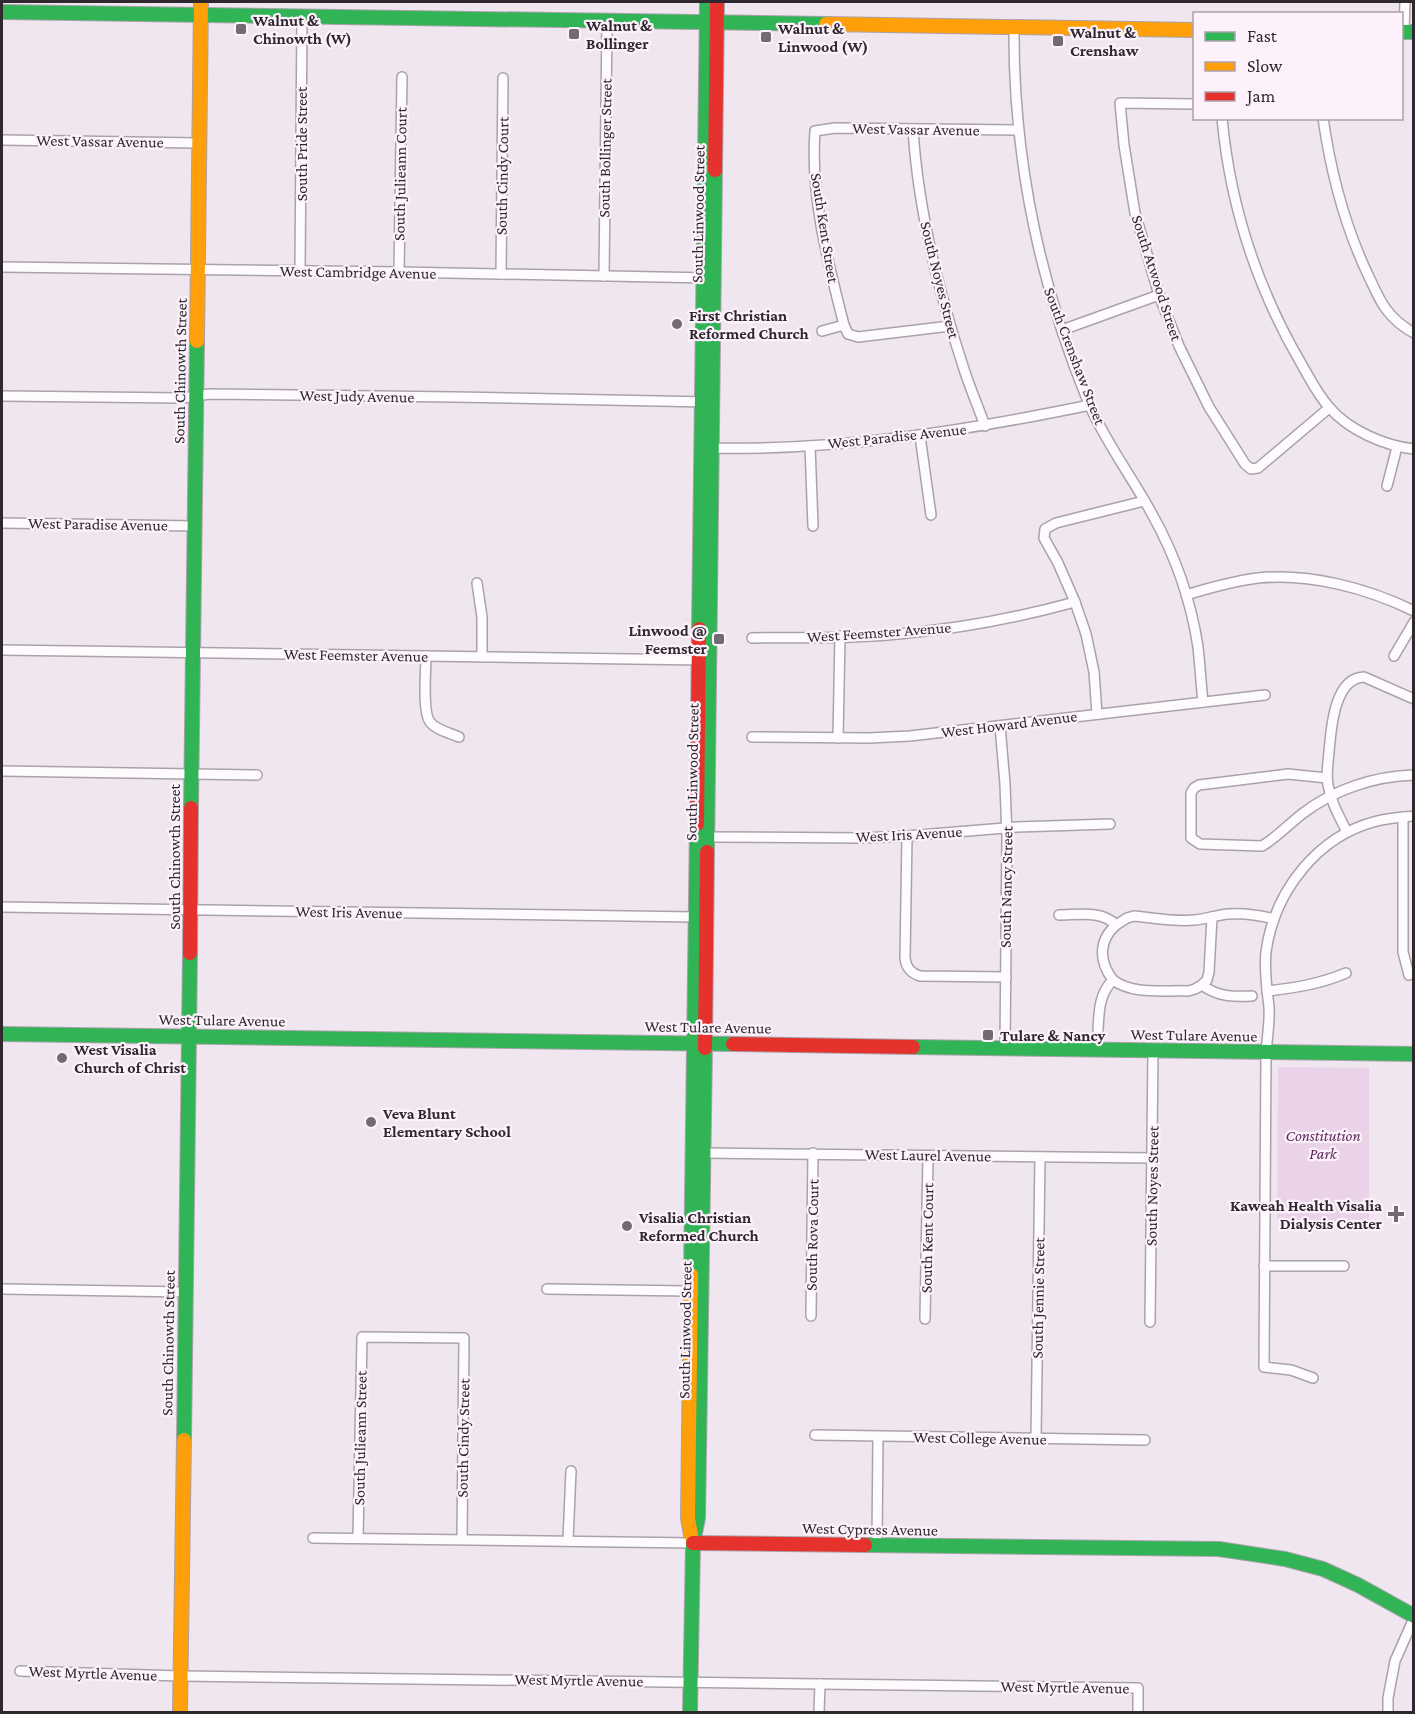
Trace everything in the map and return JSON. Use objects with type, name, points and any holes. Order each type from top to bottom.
[{"type":"street","name":"South Linwood Street","points":[[707,2],[712,23]]},
{"type":"street","name":"South Linwood Street","points":[[690,1713],[693,1543],[698,1518],[704,1153],[696,917],[705,661],[712,23],[717,2]]},
{"type":"street","points":[[1405,2],[1406,32]]},
{"type":"street","points":[[2,12],[201,8],[302,16],[1193,30]]},
{"type":"street","name":"South Chinowth Street","points":[[180,1713],[201,8]]},
{"type":"street","name":"South Pride Street","points":[[300,271],[302,16]]},
{"type":"street","name":"South Bollinger Street","points":[[603,276],[607,21]]},
{"type":"street","name":"South Crenshaw Street","points":[[1014,27],[1018,130],[1027,198],[1038,250],[1062,330],[1090,405],[1113,451],[1163,535],[1186,595],[1198,648],[1203,702]]},
{"type":"street","name":"South Julieann Court","points":[[399,272],[402,77]]},
{"type":"street","name":"South Cindy Court","points":[[501,274],[503,78]]},
{"type":"street","name":"South Atwood Street","points":[[1193,104],[1120,103],[1135,213],[1159,295],[1179,346],[1209,407],[1245,464],[1251,469],[1258,468],[1329,408]]},
{"type":"street","points":[[1222,120],[1225,153],[1236,203],[1263,285],[1287,339],[1329,408],[1351,426],[1374,439],[1397,447],[1413,449]]},
{"type":"street","points":[[1323,120],[1333,177],[1346,223],[1363,265],[1384,308],[1396,322],[1413,333]]},
{"type":"street","name":"West Vassar Avenue","points":[[814,130],[835,128],[1018,130]]},
{"type":"street","name":"South Noyes Street","points":[[913,129],[916,167],[927,231],[950,326],[984,426]]},
{"type":"street","name":"South Kent Street","points":[[814,130],[813,151],[819,207],[844,325]]},
{"type":"street","name":"West Vassar Avenue","points":[[2,140],[199,142]]},
{"type":"street","name":"West Cambridge Avenue","points":[[2,267],[709,278]]},
{"type":"street","points":[[1062,330],[1159,295]]},
{"type":"street","points":[[822,331],[844,325],[848,334],[858,337],[950,326]]},
{"type":"street","name":"West Judy Avenue","points":[[2,396],[183,398],[208,394],[708,402]]},
{"type":"street","name":"West Paradise Avenue","points":[[707,448],[810,446],[920,436],[1090,405]]},
{"type":"street","points":[[920,436],[931,515]]},
{"type":"street","points":[[810,446],[813,526]]},
{"type":"street","points":[[1387,486],[1397,447]]},
{"type":"street","points":[[1097,714],[1094,672],[1086,634],[1058,563],[1044,538],[1045,529],[1056,523],[1144,501]]},
{"type":"street","name":"West Paradise Avenue","points":[[2,523],[195,526]]},
{"type":"street","points":[[1186,595],[1221,585],[1259,578],[1293,578],[1334,583],[1371,593],[1413,611]]},
{"type":"street","points":[[477,583],[482,617],[482,657]]},
{"type":"street","name":"West Feemster Avenue","points":[[752,638],[907,634],[1031,614],[1075,602]]},
{"type":"street","points":[[1394,656],[1413,622]]},
{"type":"street","points":[[838,738],[840,636]]},
{"type":"street","name":"West Feemster Avenue","points":[[2,650],[705,661]]},
{"type":"street","points":[[426,656],[426,707],[430,722],[438,728],[459,736]]},
{"type":"street","name":"South Linwood Street","points":[[693,1543],[688,1518],[690,1290],[693,1166],[707,906],[705,661]]},
{"type":"street","points":[[1347,832],[1332,804],[1327,777],[1334,714],[1340,697],[1348,683],[1357,677],[1364,677],[1413,699]]},
{"type":"street","name":"West Howard Avenue","points":[[752,737],[910,736],[1265,695]]},
{"type":"street","name":"South Nancy Street","points":[[1000,726],[1007,827],[1005,1049]]},
{"type":"street","points":[[2,771],[257,775]]},
{"type":"street","points":[[1327,777],[1288,774],[1199,785],[1191,794],[1191,838],[1200,844],[1262,846],[1304,813],[1330,797],[1377,779],[1413,775]]},
{"type":"street","points":[[1313,1378],[1291,1370],[1264,1367],[1266,1053],[1269,1009],[1266,955],[1274,920],[1286,891],[1307,863],[1347,832],[1377,821],[1408,816],[1403,952],[1409,975]]},
{"type":"street","name":"West Iris Avenue","points":[[708,837],[863,838],[1007,827],[1110,824]]},
{"type":"street","points":[[907,836],[905,958],[908,969],[920,976],[1006,977]]},
{"type":"street","points":[[696,917],[701,915],[707,906]]},
{"type":"street","name":"West Iris Avenue","points":[[2,907],[696,917]]},
{"type":"street","points":[[1212,917],[1209,972],[1207,980],[1196,989],[1188,991],[1125,988],[1113,981],[1103,963],[1102,949],[1108,931],[1134,916],[1196,920],[1227,914],[1244,914],[1274,920]]},
{"type":"street","points":[[1059,915],[1104,916],[1116,925]]},
{"type":"street","points":[[1267,991],[1309,986],[1347,973]]},
{"type":"street","points":[[1098,1030],[1100,1002],[1108,985],[1113,981]]},
{"type":"street","points":[[1202,985],[1215,993],[1226,996],[1252,996]]},
{"type":"street","name":"West Tulare Avenue","points":[[2,1034],[1413,1054]]},
{"type":"street","name":"South Noyes Street","points":[[1150,1322],[1153,1051]]},
{"type":"street","points":[[693,1166],[698,1155],[704,1153]]},
{"type":"street","name":"West Laurel Avenue","points":[[704,1153],[1152,1158]]},
{"type":"street","name":"South Rova Court","points":[[811,1316],[813,1153]]},
{"type":"street","name":"South Kent Court","points":[[926,1319],[928,1156]]},
{"type":"street","name":"South Jennie Street","points":[[1036,1439],[1040,1157]]},
{"type":"street","points":[[1264,1266],[1344,1266]]},
{"type":"street","points":[[547,1288],[690,1290],[696,1297],[696,1327],[701,1343]]},
{"type":"street","points":[[2,1289],[186,1292]]},
{"type":"street","name":"South Cindy Street","points":[[362,1337],[464,1338],[462,1539]]},
{"type":"street","name":"South Julieann Street","points":[[358,1538],[362,1337]]},
{"type":"street","name":"West College Avenue","points":[[815,1435],[1145,1440]]},
{"type":"street","points":[[877,1545],[878,1437]]},
{"type":"street","points":[[568,1540],[571,1471]]},
{"type":"street","name":"West Cypress Avenue","points":[[314,1538],[1219,1549],[1270,1556],[1322,1569],[1363,1587],[1413,1617]]},
{"type":"street","points":[[1388,1713],[1391,1676],[1413,1617]]},
{"type":"street","name":"West Myrtle Avenue","points":[[20,1671],[180,1676],[1138,1688],[1138,1713]]},
{"type":"street","points":[[819,1713],[820,1684]]},
{"type":"green space","name":"Constitution Park","points":[[1278,1067],[1369,1068],[1369,1221],[1277,1221]]},
{"type":"traffic: fast","points":[[699,629],[707,2]]},
{"type":"traffic: fast","points":[[2,12],[826,24]]},
{"type":"traffic: fast","points":[[1403,32],[1414,32]]},
{"type":"traffic: fast","points":[[707,852],[715,170]]},
{"type":"traffic: fast","points":[[191,808],[197,341]]},
{"type":"traffic: fast","points":[[691,1275],[697,824]]},
{"type":"traffic: fast","points":[[184,1440],[190,953]]},
{"type":"traffic: fast","points":[[2,1034],[733,1044]]},
{"type":"traffic: fast","points":[[913,1047],[1414,1054]]},
{"type":"traffic: fast","points":[[690,1712],[693,1543],[698,1518],[705,1048]]},
{"type":"traffic: fast","points":[[865,1545],[1219,1549],[1285,1559],[1323,1569],[1358,1585],[1414,1616]]},
{"type":"traffic: slow","points":[[197,341],[201,2]]},
{"type":"traffic: slow","points":[[826,24],[1193,30]]},
{"type":"traffic: slow","points":[[691,1275],[688,1518],[691,1535]]},
{"type":"traffic: slow","points":[[180,1712],[184,1440]]},
{"type":"traffic: jam","points":[[715,170],[717,2]]},
{"type":"traffic: jam","points":[[697,824],[699,629]]},
{"type":"traffic: jam","points":[[190,953],[191,808]]},
{"type":"traffic: jam","points":[[705,1048],[707,852]]},
{"type":"traffic: jam","points":[[733,1044],[913,1047]]},
{"type":"traffic: jam","points":[[693,1543],[865,1545]]},
{"type":"place","name":"Walnut & Chinowth (W)","points":[[241,29]]},
{"type":"place","name":"Walnut & Bollinger","points":[[574,34]]},
{"type":"place","name":"Walnut & Linwood (W)","points":[[766,37]]},
{"type":"place","name":"Walnut & Crenshaw","points":[[1058,41]]},
{"type":"place","name":"First Christian Reformed Church","points":[[677,324]]},
{"type":"place","name":"Linwood @ Feemster","points":[[719,639]]},
{"type":"place","name":"Tulare & Nancy","points":[[988,1035]]},
{"type":"place","name":"West Visalia Church of Christ","points":[[62,1058]]},
{"type":"place","name":"Veva Blunt Elementary School","points":[[371,1122]]},
{"type":"place","name":"Kaweah Health Visalia Dialysis Center","points":[[1396,1214]]},
{"type":"place","name":"Visalia Christian Reformed Church","points":[[627,1226]]}]
